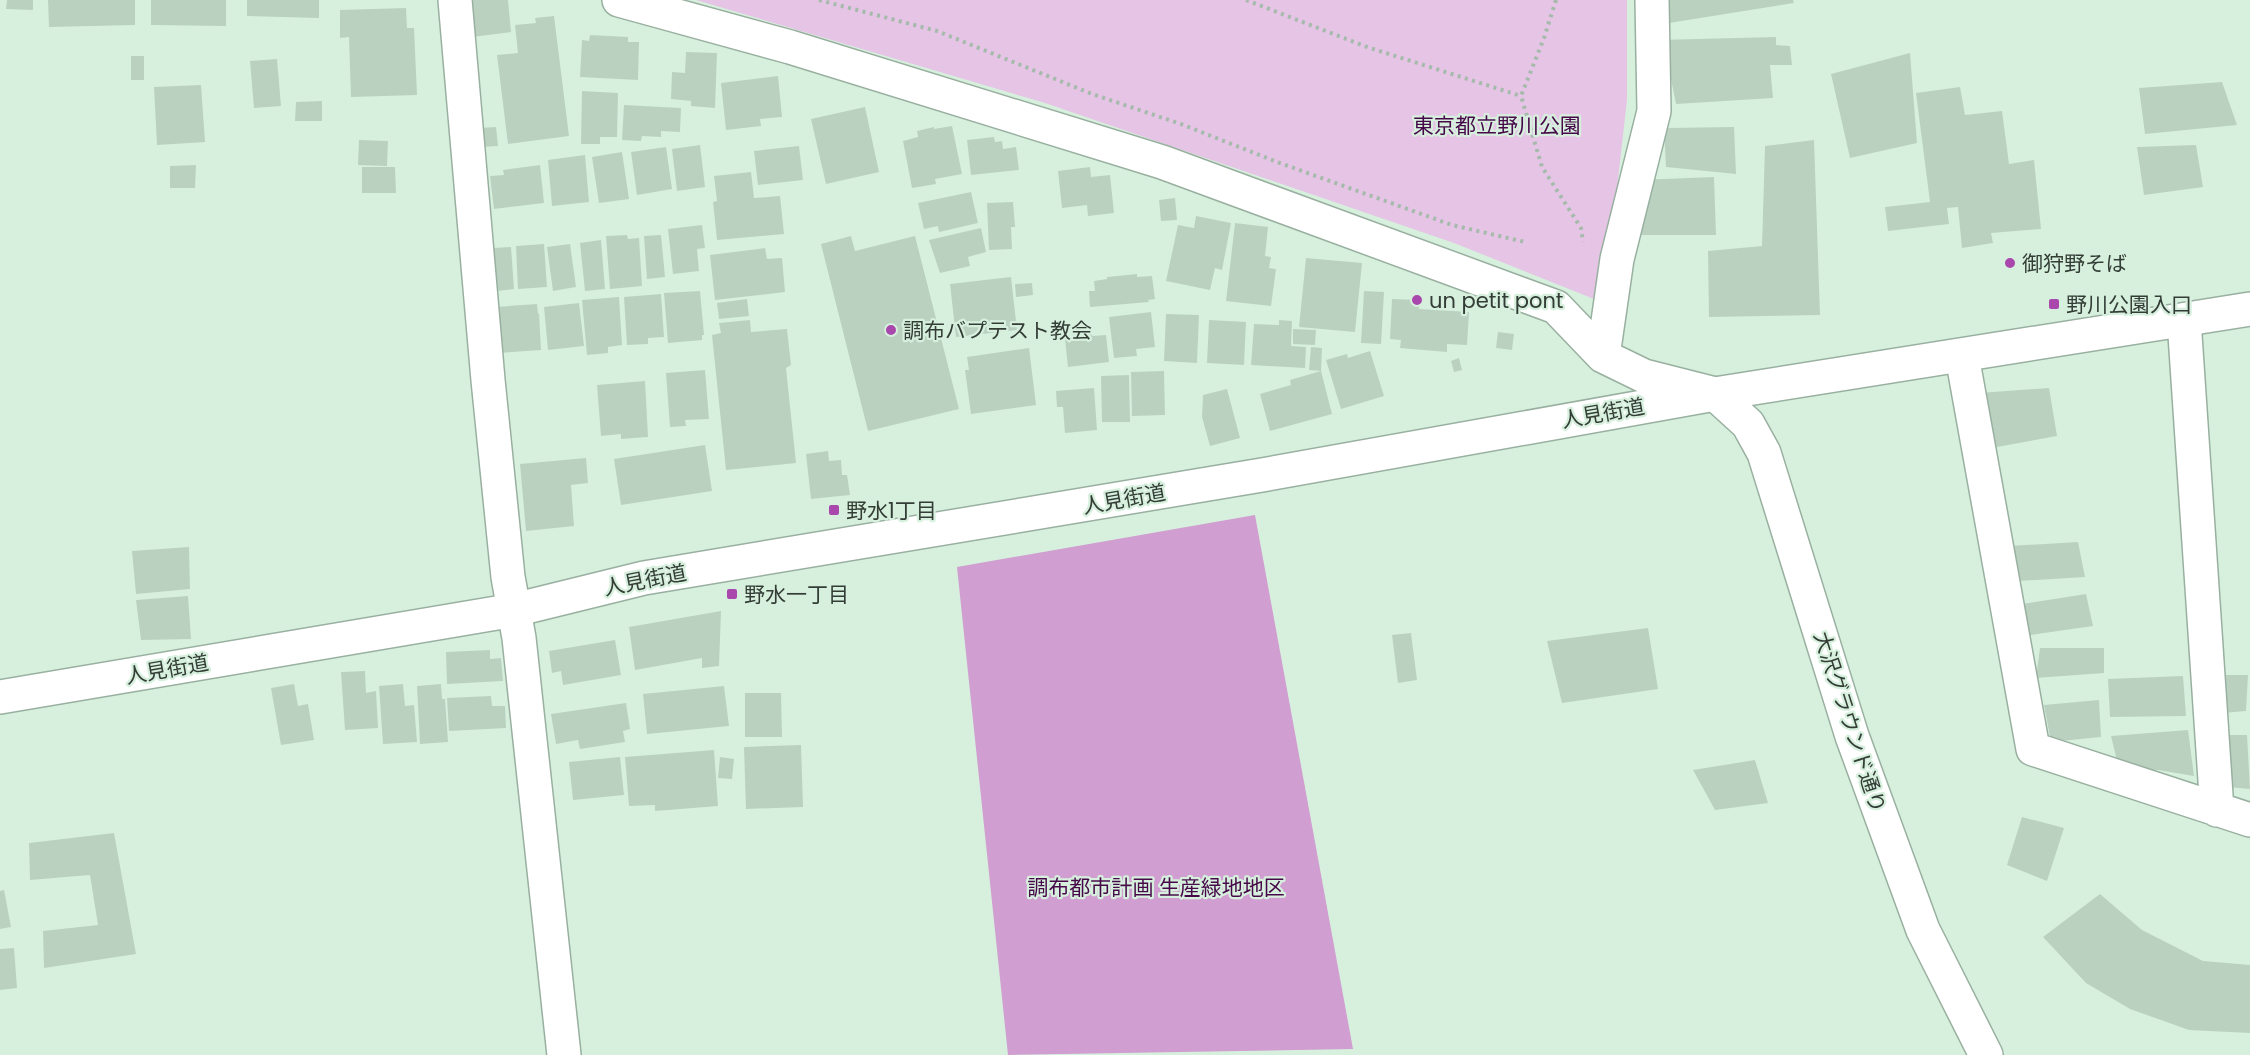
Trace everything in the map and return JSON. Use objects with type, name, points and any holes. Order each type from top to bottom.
[{"type":"street","points":[[455,0],[489,392],[508,577],[521,650],[564,1055]]},
{"type":"street","points":[[619,0],[790,47],[1162,162],[1556,307],[1603,356],[1644,376],[1715,394]]},
{"type":"street","points":[[1603,356],[1617,259],[1654,111],[1652,0]]},
{"type":"street","name":"人見街道","points":[[0,697],[514,610],[644,578],[1262,475],[1715,394],[2250,309]]},
{"type":"street","points":[[2184,320],[2217,810]]},
{"type":"street","points":[[1962,356],[2033,749],[2250,820]]},
{"type":"street","name":"大沢グラウンド通り","points":[[1715,394],[1748,424],[1764,453],[1852,736],[1923,930],[1986,1055]]},
{"type":"path","points":[[819,0],[937,31],[1092,94],[1181,124],[1408,210],[1475,232],[1525,242]]},
{"type":"path","points":[[1246,0],[1367,47],[1521,96]]},
{"type":"path","points":[[1556,0],[1521,96],[1542,167],[1581,228],[1584,250]]},
{"type":"green space","name":"東京都立野川公園","points":[[696,0],[1627,0],[1627,100],[1604,303],[1454,243],[1045,103]]},
{"type":"green space","name":"調布都市計画 生産緑地地区","points":[[1255,515],[1353,1049],[1008,1055],[957,567]]},
{"type":"building","points":[[7,0],[33,0],[33,10],[6,9]]},
{"type":"building","points":[[48,0],[135,0],[135,25],[49,27]]},
{"type":"building","points":[[151,0],[226,0],[226,26],[151,25]]},
{"type":"building","points":[[247,0],[319,0],[319,18],[247,16]]},
{"type":"building","points":[[470,0],[508,0],[511,32],[472,37]]},
{"type":"building","points":[[1666,0],[1793,0],[1794,3],[1669,23]]},
{"type":"building","points":[[406,8],[407,28],[414,28],[417,95],[351,97],[349,37],[340,38],[340,10]]},
{"type":"building","points":[[554,16],[569,136],[508,144],[497,55],[518,53],[515,25],[536,23],[535,18]]},
{"type":"building","points":[[590,35],[628,37],[628,42],[639,42],[638,80],[580,77],[582,40],[589,41]]},
{"type":"building","points":[[1776,37],[1776,45],[1790,46],[1792,65],[1770,65],[1773,98],[1676,104],[1670,74],[1654,72],[1656,40]]},
{"type":"building","points":[[686,52],[717,53],[715,108],[691,106],[691,101],[671,99],[672,72],[685,73]]},
{"type":"building","points":[[1910,53],[1917,143],[1850,158],[1831,74]]},
{"type":"building","points":[[131,56],[144,56],[144,80],[131,80]]},
{"type":"building","points":[[277,59],[281,106],[254,108],[250,61]]},
{"type":"building","points":[[778,76],[782,117],[760,119],[761,126],[726,130],[721,83]]},
{"type":"building","points":[[2222,82],[2237,125],[2145,134],[2139,88]]},
{"type":"building","points":[[201,85],[205,142],[157,145],[154,87]]},
{"type":"building","points":[[1960,87],[1965,115],[2002,111],[2009,164],[2034,160],[2041,229],[1991,233],[1993,243],[1962,248],[1958,207],[1947,208],[1949,224],[1888,231],[1885,207],[1930,202],[1916,93]]},
{"type":"building","points":[[582,91],[618,93],[617,137],[600,137],[600,144],[581,144]]},
{"type":"building","points":[[322,101],[322,121],[295,121],[296,102]]},
{"type":"building","points":[[624,105],[681,108],[680,132],[661,131],[661,137],[642,136],[641,141],[622,140]]},
{"type":"building","points":[[865,107],[879,172],[826,184],[811,119]]},
{"type":"building","points":[[952,126],[962,174],[935,179],[936,184],[912,188],[903,141],[918,137],[917,131]]},
{"type":"building","points":[[496,127],[498,146],[481,147],[479,128]]},
{"type":"building","points":[[1734,127],[1736,174],[1666,167],[1664,128]]},
{"type":"building","points":[[994,137],[995,142],[1002,141],[1003,149],[1016,147],[1019,170],[971,175],[967,140]]},
{"type":"building","points":[[359,140],[388,141],[387,166],[358,165]]},
{"type":"building","points":[[1814,140],[1820,315],[1709,317],[1708,251],[1762,246],[1765,146]]},
{"type":"building","points":[[700,145],[705,187],[677,191],[672,149]]},
{"type":"building","points":[[2196,145],[2203,187],[2144,195],[2137,147]]},
{"type":"building","points":[[799,146],[803,180],[758,185],[754,151]]},
{"type":"building","points":[[666,147],[672,189],[637,195],[631,152]]},
{"type":"building","points":[[622,152],[629,199],[599,203],[592,157]]},
{"type":"building","points":[[585,155],[589,202],[552,206],[548,160]]},
{"type":"building","points":[[196,165],[195,188],[170,188],[170,166]]},
{"type":"building","points":[[540,165],[544,203],[494,209],[490,176],[504,175],[503,170]]},
{"type":"building","points":[[362,167],[395,167],[396,193],[362,193]]},
{"type":"building","points":[[1090,167],[1091,177],[1110,175],[1114,213],[1088,216],[1087,205],[1062,208],[1058,171]]},
{"type":"building","points":[[751,172],[754,198],[780,196],[784,234],[717,240],[713,202],[717,201],[714,176]]},
{"type":"building","points":[[1714,177],[1716,235],[1640,235],[1638,180]]},
{"type":"building","points":[[971,192],[978,223],[939,232],[938,226],[924,229],[918,203]]},
{"type":"building","points":[[1175,198],[1177,220],[1161,221],[1159,200]]},
{"type":"building","points":[[1013,202],[1015,227],[1011,227],[1012,249],[989,250],[987,203]]},
{"type":"building","points":[[1196,216],[1231,223],[1222,270],[1215,268],[1210,290],[1166,281],[1178,225],[1194,228]]},
{"type":"building","points":[[1235,223],[1268,227],[1265,256],[1271,257],[1269,268],[1276,269],[1271,306],[1226,301]]},
{"type":"building","points":[[702,225],[705,248],[697,249],[699,271],[673,274],[668,229]]},
{"type":"building","points":[[981,228],[986,252],[968,257],[970,266],[940,273],[929,240]]},
{"type":"building","points":[[627,235],[628,239],[639,238],[642,286],[610,289],[606,236]]},
{"type":"building","points":[[661,235],[665,277],[647,279],[644,236]]},
{"type":"building","name":"調布バプテスト教会","points":[[851,236],[855,251],[915,236],[959,409],[868,431],[821,244]]},
{"type":"building","points":[[601,240],[605,289],[585,291],[580,243]]},
{"type":"building","points":[[544,244],[547,287],[518,289],[516,246]]},
{"type":"building","points":[[570,244],[576,287],[553,291],[547,247]]},
{"type":"building","points":[[511,247],[514,289],[497,291],[493,248]]},
{"type":"building","points":[[765,248],[767,259],[782,258],[785,292],[715,300],[710,255]]},
{"type":"building","points":[[1306,258],[1362,263],[1355,332],[1299,327]]},
{"type":"building","points":[[1137,274],[1137,277],[1152,276],[1155,299],[1148,300],[1149,302],[1090,307],[1089,291],[1095,291],[1094,281],[1107,279],[1107,277]]},
{"type":"building","points":[[1011,277],[1017,330],[956,337],[950,284]]},
{"type":"building","points":[[1032,283],[1033,295],[1016,297],[1015,284]]},
{"type":"building","points":[[700,291],[704,335],[702,335],[702,340],[668,343],[664,293]]},
{"type":"building","points":[[1364,291],[1384,292],[1381,344],[1361,343]]},
{"type":"building","points":[[661,294],[664,337],[648,338],[648,344],[627,345],[624,297]]},
{"type":"building","points":[[619,297],[622,345],[608,347],[608,353],[587,355],[582,300]]},
{"type":"building","points":[[747,299],[749,316],[719,319],[717,303]]},
{"type":"building","points":[[1392,299],[1419,300],[1419,309],[1469,312],[1467,345],[1447,344],[1447,352],[1400,348],[1401,340],[1390,339]]},
{"type":"building","points":[[579,303],[584,346],[548,350],[544,307]]},
{"type":"building","points":[[537,304],[541,350],[498,353],[496,307]]},
{"type":"building","points":[[1151,312],[1155,347],[1136,349],[1137,356],[1114,358],[1109,317]]},
{"type":"building","points":[[1166,314],[1199,315],[1197,363],[1164,361]]},
{"type":"building","points":[[750,320],[751,332],[787,329],[791,365],[786,368],[796,463],[726,470],[712,335],[721,333],[719,323]]},
{"type":"building","points":[[1209,320],[1246,322],[1244,365],[1207,363]]},
{"type":"building","points":[[1279,320],[1292,321],[1291,346],[1306,347],[1305,368],[1251,365],[1254,324],[1279,325]]},
{"type":"building","points":[[1293,329],[1316,330],[1315,345],[1293,344]]},
{"type":"building","points":[[1091,330],[1092,336],[1106,335],[1109,362],[1068,367],[1065,339],[1072,338],[1072,333]]},
{"type":"building","points":[[1498,332],[1514,334],[1512,350],[1496,348]]},
{"type":"building","points":[[1311,347],[1322,348],[1321,371],[1309,370]]},
{"type":"building","points":[[1029,348],[1036,405],[971,414],[965,370],[969,370],[967,357]]},
{"type":"building","points":[[1370,351],[1384,396],[1341,409],[1326,360],[1347,354],[1348,358]]},
{"type":"building","points":[[1459,358],[1462,370],[1454,372],[1451,361]]},
{"type":"building","points":[[705,370],[709,419],[685,420],[686,426],[670,427],[666,373]]},
{"type":"building","points":[[1164,371],[1165,415],[1132,416],[1131,372]]},
{"type":"building","points":[[1321,371],[1332,414],[1270,431],[1260,394],[1291,385],[1290,380]]},
{"type":"building","points":[[1129,375],[1130,422],[1102,422],[1101,376]]},
{"type":"building","points":[[645,381],[648,437],[621,439],[621,434],[601,436],[597,385]]},
{"type":"building","points":[[1094,388],[1097,430],[1065,433],[1063,407],[1057,407],[1056,391]]},
{"type":"building","points":[[2049,388],[2057,436],[1986,449],[1979,393]]},
{"type":"building","points":[[1227,389],[1240,438],[1210,446],[1202,417],[1203,395]]},
{"type":"building","points":[[705,445],[712,491],[621,505],[614,459]]},
{"type":"building","points":[[828,451],[829,461],[841,460],[842,475],[847,475],[850,495],[811,499],[806,454]]},
{"type":"building","points":[[586,458],[588,483],[571,485],[574,526],[526,531],[520,464]]},
{"type":"building","points":[[2078,542],[2085,577],[2018,581],[2008,546]]},
{"type":"building","points":[[189,547],[190,589],[136,594],[132,551]]},
{"type":"building","points":[[2086,594],[2093,626],[2024,636],[2022,604]]},
{"type":"building","points":[[188,596],[191,639],[141,640],[136,600]]},
{"type":"building","points":[[721,611],[719,666],[702,668],[702,658],[635,670],[629,627]]},
{"type":"building","points":[[1648,628],[1658,689],[1562,703],[1547,641]]},
{"type":"building","points":[[1411,633],[1417,680],[1398,683],[1392,635]]},
{"type":"building","points":[[615,640],[621,675],[563,685],[561,671],[552,673],[549,651]]},
{"type":"building","points":[[2040,648],[2104,648],[2104,673],[2036,678]]},
{"type":"building","points":[[490,650],[490,659],[501,658],[503,681],[447,684],[446,652]]},
{"type":"building","points":[[365,671],[366,693],[376,691],[378,728],[345,730],[341,672]]},
{"type":"building","points":[[2211,675],[2248,675],[2246,711],[2211,714]]},
{"type":"building","points":[[2183,676],[2186,716],[2110,717],[2108,679]]},
{"type":"building","points":[[294,684],[298,706],[308,704],[314,740],[281,745],[271,688]]},
{"type":"building","points":[[403,684],[405,706],[414,705],[417,742],[383,744],[379,686]]},
{"type":"building","points":[[441,684],[442,699],[445,699],[448,742],[420,744],[417,686]]},
{"type":"building","points":[[724,686],[729,726],[647,734],[643,694]]},
{"type":"building","points":[[745,693],[781,693],[782,737],[745,737]]},
{"type":"building","points":[[491,696],[492,706],[505,706],[506,728],[449,731],[447,698]]},
{"type":"building","points":[[2099,700],[2101,737],[2051,742],[2044,705]]},
{"type":"building","points":[[626,703],[630,729],[623,731],[625,742],[580,749],[578,740],[556,744],[551,714]]},
{"type":"building","points":[[2188,730],[2194,776],[2158,770],[2119,769],[2111,736]]},
{"type":"building","points":[[2213,735],[2247,735],[2250,789],[2217,786]]},
{"type":"building","points":[[801,745],[803,807],[746,809],[744,747]]},
{"type":"building","points":[[714,750],[718,806],[655,811],[655,805],[629,806],[625,757]]},
{"type":"building","points":[[620,757],[624,795],[573,800],[569,762]]},
{"type":"building","points":[[720,757],[734,759],[732,779],[718,778]]},
{"type":"building","points":[[1755,760],[1768,803],[1715,810],[1693,770]]},
{"type":"building","points":[[2022,817],[2064,828],[2047,881],[2007,865]]},
{"type":"building","points":[[114,833],[136,954],[44,968],[43,931],[98,925],[90,875],[30,880],[29,843]]},
{"type":"building","points":[[4,890],[11,927],[0,929],[0,891]]},
{"type":"building","points":[[2100,894],[2142,930],[2203,961],[2250,965],[2250,1033],[2189,1030],[2130,1009],[2086,983],[2043,937]]},
{"type":"building","points":[[14,948],[17,988],[0,990],[0,949]]},
{"type":"place","name":"御狩野そば","points":[[2010,263]]},
{"type":"place","name":"un petit pont","points":[[1417,300]]},
{"type":"place","name":"野川公園入口","points":[[2054,304]]},
{"type":"place","name":"調布バプテスト教会","points":[[891,330]]},
{"type":"place","name":"野水1丁目","points":[[834,510]]},
{"type":"place","name":"野水一丁目","points":[[732,594]]}]
